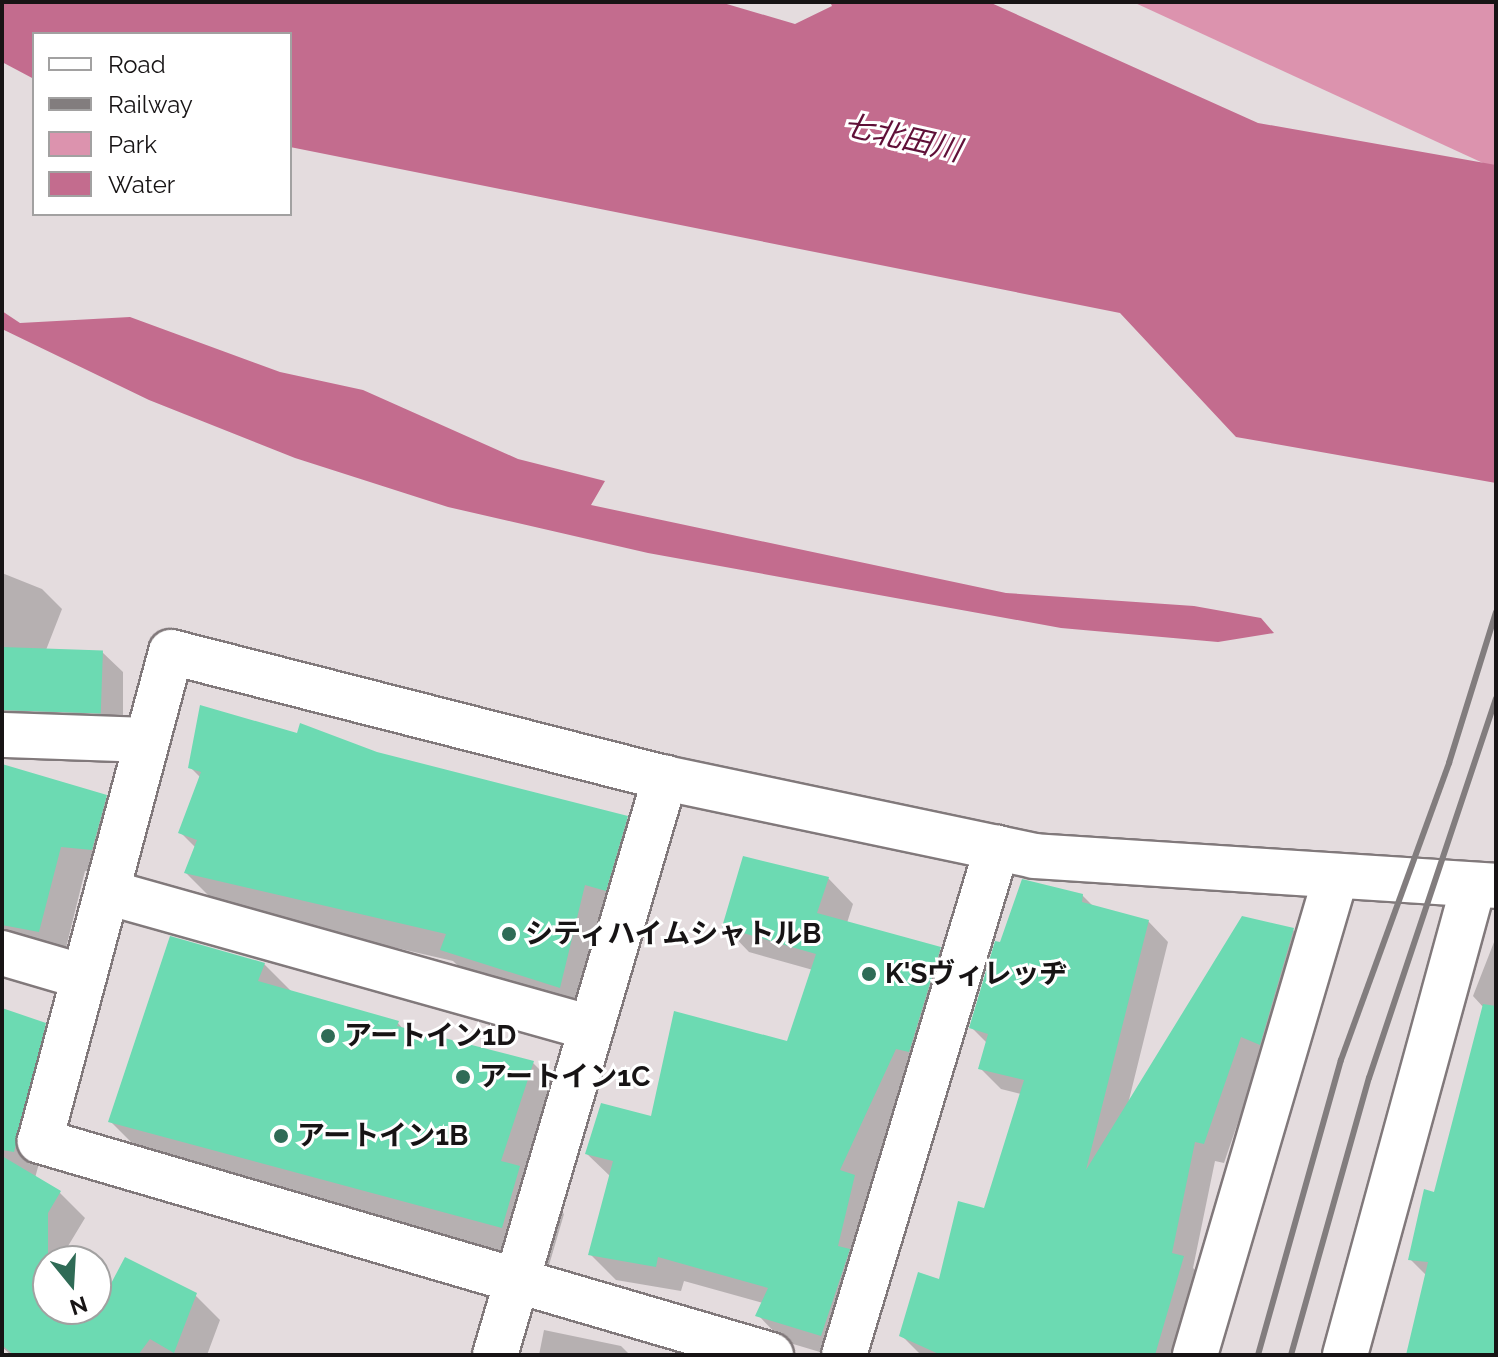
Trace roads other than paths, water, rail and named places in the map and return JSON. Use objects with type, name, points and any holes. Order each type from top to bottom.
[{"type":"street","points":[[771,1355],[40,1141],[171,652],[665,778],[1034,856],[1335,879],[1485,886],[1345,1355]]},
{"type":"street","points":[[2,735],[147,740]]},
{"type":"street","points":[[495,1355],[665,778]]},
{"type":"street","points":[[844,1355],[997,848]]},
{"type":"street","points":[[1195,1355],[1335,879]]},
{"type":"street","points":[[107,892],[591,1028]]},
{"type":"street","points":[[2,953],[84,977]]},
{"type":"water","name":"七北田川","points":[[2,2],[720,2],[795,24],[832,6],[830,2],[989,2],[1258,123],[1496,165],[1496,483],[1236,437],[1120,313],[292,147],[292,32],[32,32],[32,78],[2,62]]},
{"type":"water","points":[[2,311],[20,323],[130,317],[280,372],[363,390],[518,459],[605,481],[591,505],[1006,593],[1194,606],[1261,618],[1274,633],[1218,642],[1061,628],[648,553],[448,507],[295,458],[149,400],[2,329]]},
{"type":"railway","points":[[1258,1355],[1341,1060],[1449,763],[1496,612]]},
{"type":"railway","points":[[1291,1355],[1369,1078],[1496,699]]},
{"type":"place","name":"シティハイムシャトルB","points":[[509,934]]},
{"type":"place","name":"K'Sヴィレッヂ","points":[[869,974]]},
{"type":"place","name":"アートイン1D","points":[[328,1036]]},
{"type":"place","name":"アートイン1C","points":[[463,1077]]},
{"type":"place","name":"アートイン1B","points":[[281,1136]]}]
